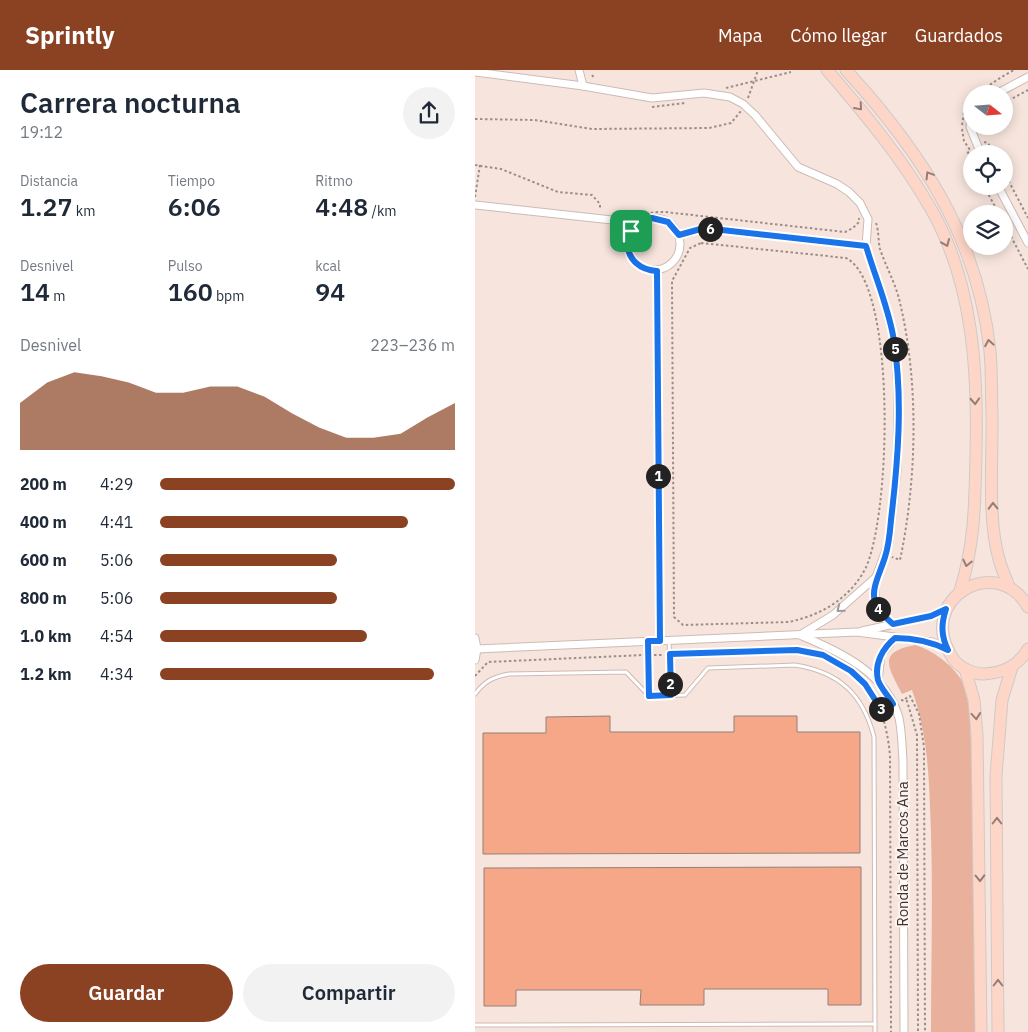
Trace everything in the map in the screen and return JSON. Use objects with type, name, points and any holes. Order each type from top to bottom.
[{"type":"main road","points":[[827,70],[885,139],[932,211],[953,258],[965,302],[973,351],[977,421],[974,527],[960,591]]},
{"type":"main road","points":[[846,70],[879,106],[915,153],[945,201],[968,254],[981,301],[990,351],[993,524],[998,558],[1009,587]]},
{"type":"main road","points":[[1028,607],[1019,595],[1009,587],[993,582],[975,584],[960,591],[951,599],[941,622],[942,639],[955,662],[965,669],[980,674],[997,674],[1012,667],[1022,659],[1028,649]]},
{"type":"main road","points":[[998,1032],[996,776],[1002,700],[1012,667]]},
{"type":"main road","points":[[965,669],[974,700],[977,734],[981,1032]]},
{"type":"street","points":[[579,70],[583,86]]},
{"type":"street","points":[[475,72],[583,86],[651,98],[716,93],[730,97],[743,104],[743,110],[755,116],[797,167],[837,184],[860,203],[868,218],[866,246],[889,317],[894,340],[899,389],[897,471],[886,556],[876,577],[873,597],[879,612],[893,624]]},
{"type":"street","points":[[1013,85],[1028,77]]},
{"type":"street","points":[[1003,195],[1028,243]]},
{"type":"street","points":[[475,205],[600,218],[611,220],[631,231]]},
{"type":"street","points":[[660,218],[674,227],[679,235],[679,254],[674,262],[657,271],[649,270],[634,262],[628,247],[631,231],[644,220],[660,218]]},
{"type":"street","points":[[679,235],[704,228],[866,246]]},
{"type":"street","points":[[657,271],[660,641]]},
{"type":"street","points":[[800,635],[833,614],[876,577]]},
{"type":"street","points":[[477,648],[857,632],[931,616],[946,609]]},
{"type":"street","points":[[857,632],[933,642],[948,650]]},
{"type":"street","name":"Ronda de Marcos Ana","points":[[800,635],[836,650],[878,681],[893,704],[899,718],[903,761],[904,1032]]},
{"type":"street","points":[[475,638],[477,648],[475,660]]},
{"type":"street","points":[[878,681],[881,655],[895,638]]},
{"type":"lane","points":[[669,640],[671,695]]},
{"type":"lane","points":[[648,641],[649,696]]},
{"type":"lane","points":[[475,694],[483,684],[493,677],[509,674],[626,672],[649,696],[685,695],[707,668],[795,665],[809,667],[839,680],[860,703],[869,719],[874,737],[875,1032]]},
{"type":"lane","points":[[475,1025],[875,1024]]},
{"type":"path","points":[[743,97],[748,100],[758,70]]},
{"type":"path","points":[[991,85],[993,81],[1014,70]]},
{"type":"path","points":[[730,90],[724,89],[791,71]]},
{"type":"path","points":[[592,75],[597,82]]},
{"type":"path","points":[[1013,98],[1028,90]]},
{"type":"path","points":[[645,105],[659,106],[687,103]]},
{"type":"path","points":[[475,119],[535,120],[591,129],[709,128],[731,124],[743,110]]},
{"type":"path","points":[[984,142],[990,145]]},
{"type":"path","points":[[475,164],[501,169],[558,192],[591,195],[599,204],[600,218]]},
{"type":"path","points":[[475,199],[480,165]]},
{"type":"path","points":[[1013,189],[1028,218]]},
{"type":"path","points":[[617,215],[635,218],[653,211],[845,232],[859,222],[859,215]]},
{"type":"path","points":[[874,219],[880,248],[902,310],[911,375],[913,411],[912,469],[905,534],[900,560],[886,556]]},
{"type":"path","points":[[1013,241],[1028,269]]},
{"type":"path","points":[[701,243],[711,243],[846,258],[853,262],[860,270],[878,330],[883,387],[883,470],[878,526],[873,552],[855,585],[828,609],[789,622],[683,626],[678,622],[674,617],[673,599],[672,281],[690,248],[701,243]]},
{"type":"path","points":[[475,676],[483,664],[488,662],[797,650],[816,654],[851,671],[865,684],[879,705],[885,721],[890,756],[891,1032]]},
{"type":"path","points":[[893,704],[910,696],[919,714],[924,747],[925,1032]]},
{"type":"path","points":[[905,699],[912,713],[917,735],[918,1032]]},
{"type":"shaded area","points":[[915,645],[935,654],[953,669],[962,681],[968,700],[972,778],[976,1032],[931,1032],[932,858],[927,760],[922,725],[912,690],[902,694],[890,669],[889,662],[890,657],[895,652]]},
{"type":"building","points":[[610,716],[610,732],[734,732],[734,716],[797,716],[797,732],[860,732],[860,853],[483,854],[483,733],[546,733],[546,717]]},
{"type":"building","points":[[861,867],[861,1005],[828,1005],[828,989],[704,989],[704,1005],[640,1005],[641,990],[516,990],[516,1006],[484,1006],[484,868]]},
{"type":"route","points":[[660,218],[674,227],[679,235],[704,228],[866,246],[889,317],[894,340],[899,389],[897,471],[889,542],[886,556],[876,577],[873,597],[879,612],[893,624],[931,616],[946,609],[941,622],[942,639],[948,650],[933,642],[912,638],[895,638],[885,647],[878,668],[878,681],[893,704],[881,709],[865,684],[851,671],[823,655],[797,650],[670,654],[671,695],[649,696],[648,641],[660,641],[657,271],[641,267],[634,262],[628,247],[628,238],[631,231],[644,220],[660,218]]}]
